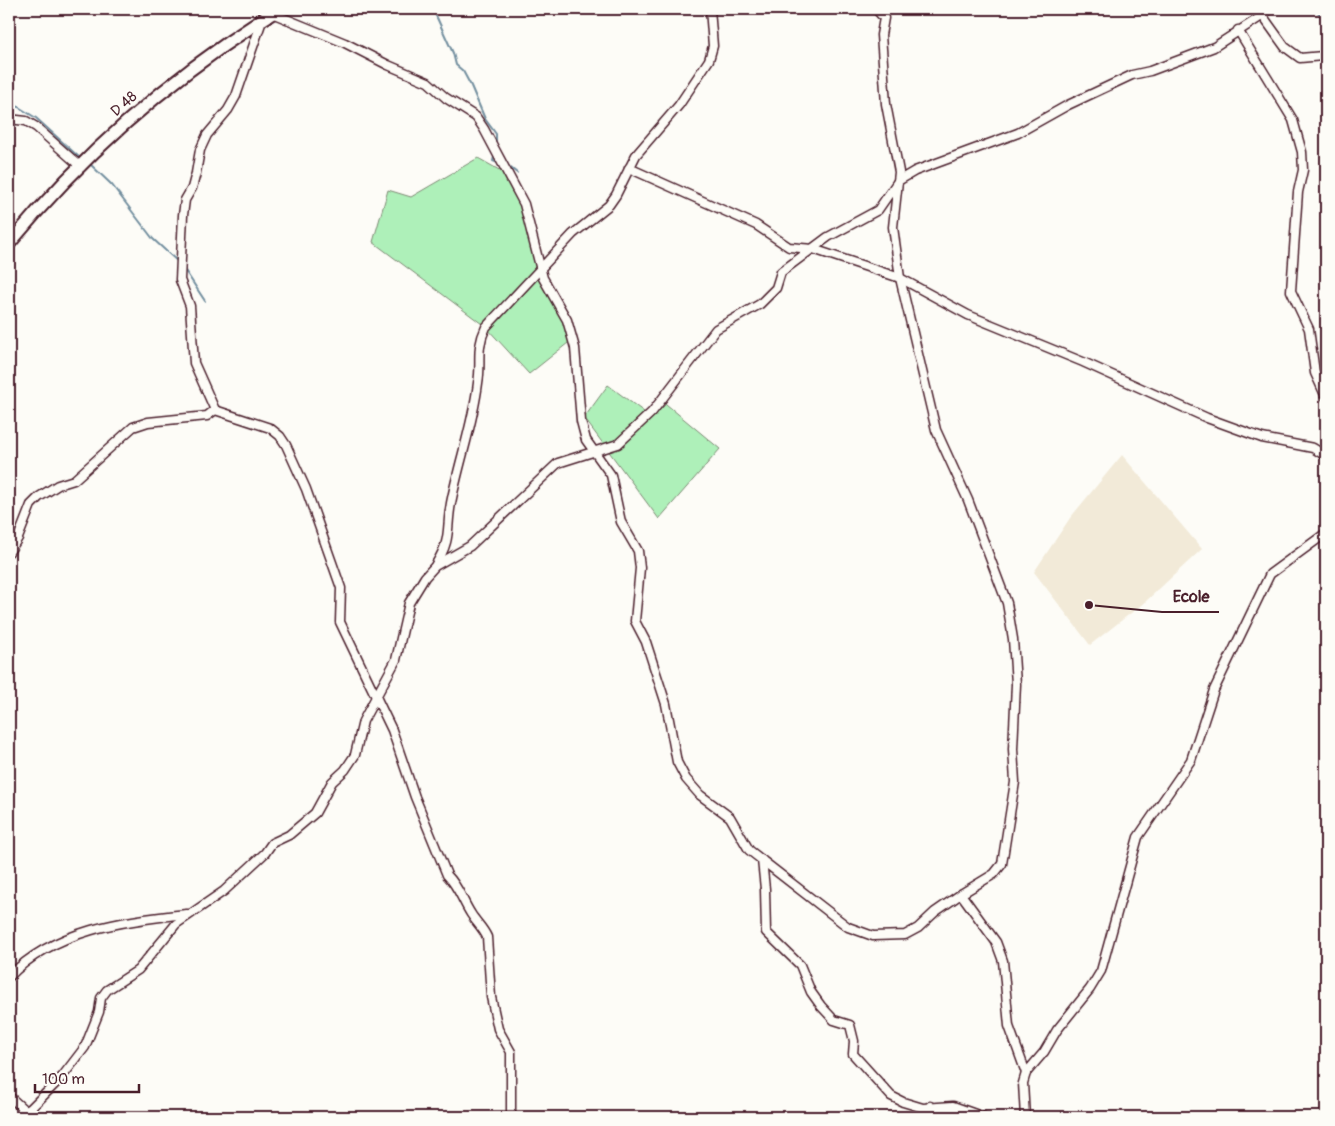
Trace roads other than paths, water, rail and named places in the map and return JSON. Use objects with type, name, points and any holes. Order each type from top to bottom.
[{"type":"street","points":[[17,1117],[29,1114],[62,1077],[85,1047],[99,1012],[101,998],[107,990],[138,970],[176,924],[224,891],[265,853],[272,843],[289,835],[315,813],[332,782],[345,770],[355,755],[363,721],[396,660],[409,603],[443,553],[450,532],[451,505],[473,416],[479,380],[479,341],[486,328],[573,234],[609,205],[636,155],[679,105],[709,60],[713,46],[710,9]]},
{"type":"street","points":[[510,1117],[511,1052],[498,1029],[491,997],[487,937],[483,928],[471,914],[456,884],[447,876],[415,797],[392,730],[375,697],[360,660],[340,622],[341,588],[306,489],[280,436],[270,428],[215,410],[194,362],[190,306],[180,280],[185,200],[192,188],[200,150],[207,136],[228,110],[236,96],[269,12],[345,43],[388,65],[428,82],[446,98],[476,116],[524,204],[541,270],[567,320],[575,348],[581,422],[586,440],[611,476],[621,522],[638,551],[640,568],[634,621],[646,642],[666,704],[677,762],[686,779],[695,789],[730,817],[749,850],[840,923],[873,936],[905,935],[918,928],[935,912],[961,894],[994,874],[1002,864],[1015,782],[1013,749],[1016,684],[1013,639],[1007,603],[968,500],[936,430],[900,278],[893,228],[899,172],[886,104],[881,35],[884,18],[876,9]]},
{"type":"street","points":[[435,566],[470,546],[558,463],[594,450],[618,444],[652,412],[716,329],[760,304],[776,288],[781,272],[813,248],[828,237],[878,210],[898,181],[915,171],[1018,133],[1132,75],[1150,71],[1214,47],[1268,9]]},
{"type":"street","name":"D 48","points":[[9,244],[81,167],[146,104],[269,12]]},
{"type":"street","points":[[1262,15],[1285,47],[1300,58],[1323,56],[1326,58]]},
{"type":"street","points":[[1238,30],[1293,120],[1302,152],[1303,170],[1298,192],[1291,290],[1309,329],[1315,373],[1326,397]]},
{"type":"street","points":[[9,119],[26,121],[36,127],[81,167]]},
{"type":"street","points":[[629,168],[756,225],[788,247],[813,248],[900,278],[968,315],[1083,362],[1207,418],[1262,438],[1313,448],[1326,456]]},
{"type":"street","points":[[9,552],[18,538],[31,505],[40,496],[58,485],[74,480],[133,427],[148,422],[208,416],[215,410]]},
{"type":"street","points":[[1025,1117],[1023,1083],[1026,1073],[1090,989],[1101,971],[1138,837],[1191,760],[1214,690],[1251,617],[1265,582],[1270,574],[1326,533]]},
{"type":"street","points":[[762,860],[766,932],[800,965],[811,992],[821,1006],[834,1020],[850,1025],[854,1041],[853,1054],[891,1096],[923,1108],[953,1106],[984,1117]]},
{"type":"street","points":[[961,894],[996,942],[1003,961],[1009,1026],[1026,1073]]},
{"type":"street","points":[[9,977],[26,961],[63,939],[128,922],[188,914]]},
{"type":"street","points":[[9,1096],[29,1114]]},
{"type":"street","points":[[919,1117],[931,1106]]},
{"type":"waterway","points":[[433,9],[453,53],[456,65],[463,71],[485,119],[496,134],[496,146]]},
{"type":"waterway","points":[[1314,9],[1320,14],[1326,32]]},
{"type":"waterway","points":[[9,101],[36,118],[81,159]]},
{"type":"waterway","points":[[495,153],[493,161],[498,163]]},
{"type":"waterway","points":[[90,164],[112,185],[153,239],[178,262]]},
{"type":"waterway","points":[[507,165],[517,173]]},
{"type":"waterway","points":[[184,269],[205,301]]},
{"type":"place","name":"Ecole","points":[[1089,605]]}]
